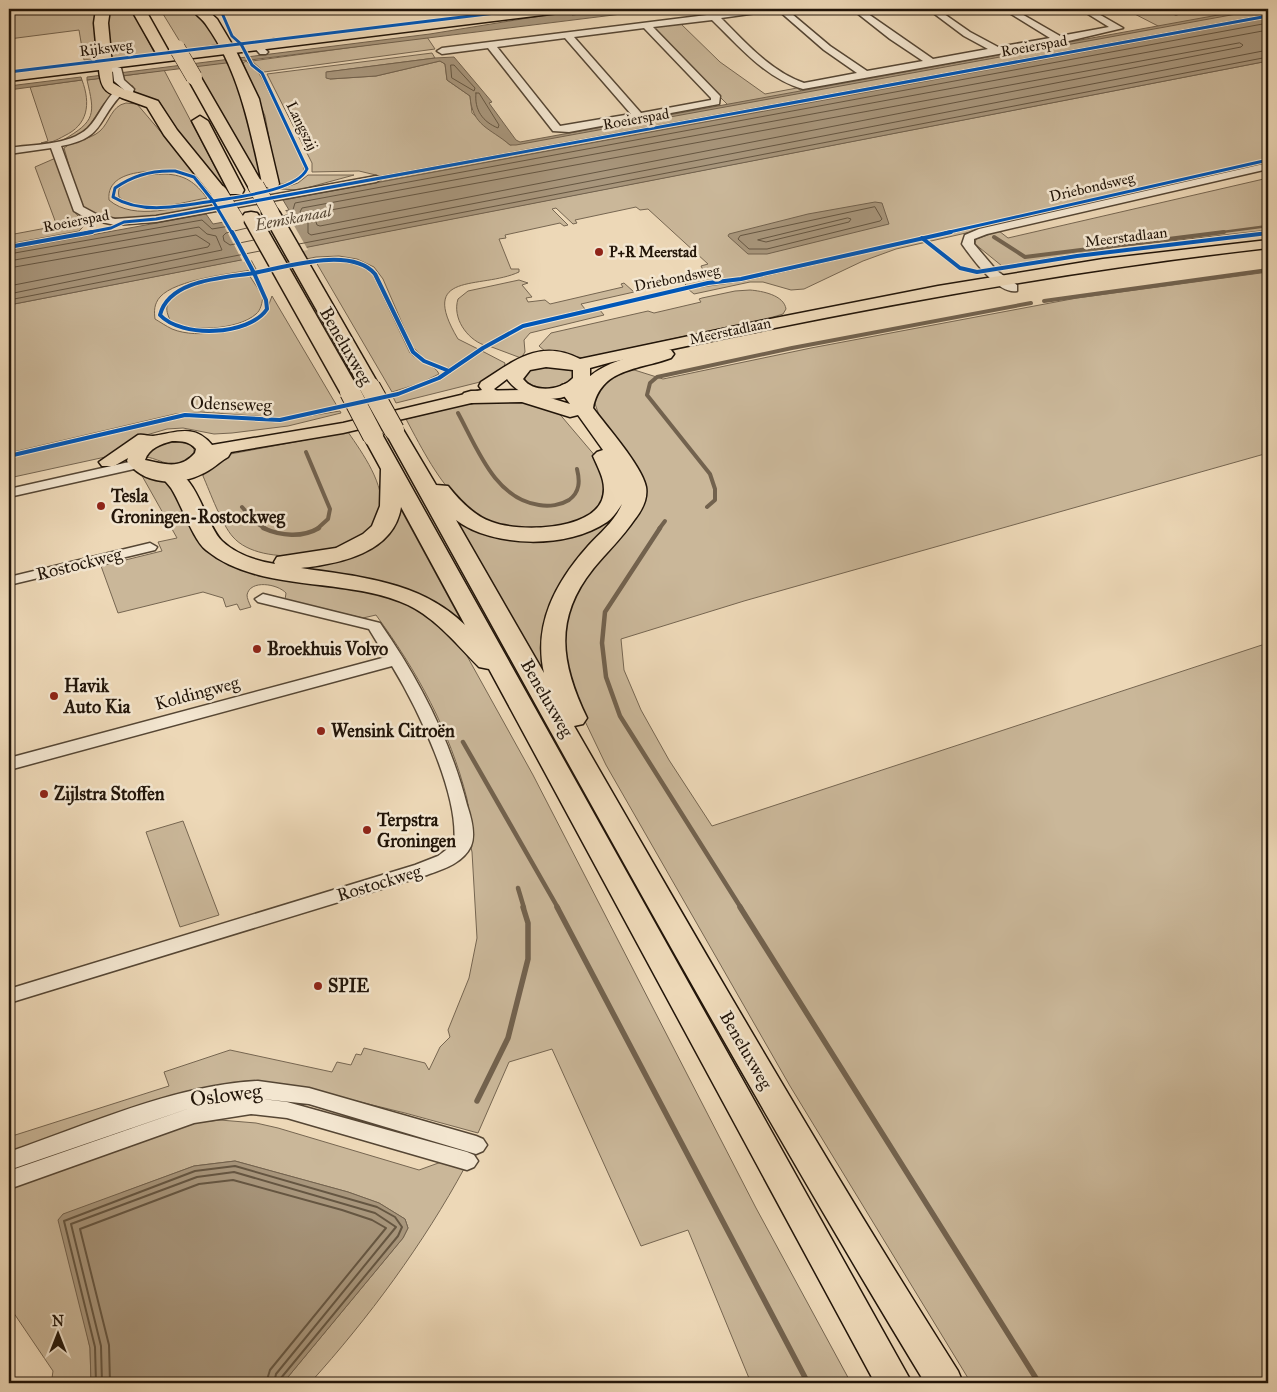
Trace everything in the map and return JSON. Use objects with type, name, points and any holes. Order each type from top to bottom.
[{"type":"highway","points":[[103,9],[101,24],[110,72]]},
{"type":"highway","name":"Beneluxweg","points":[[138,9],[162,50],[263,185],[273,217],[591,776],[691,956],[864,1253],[945,1383]]},
{"type":"highway","points":[[198,9],[212,22],[232,57],[251,99],[263,185]]},
{"type":"highway","name":"Beneluxweg","points":[[168,32],[177,48],[189,100],[236,190],[350,392],[852,1310]]},
{"type":"highway","points":[[117,100],[146,100],[153,104],[165,124],[219,193],[246,234],[270,250]]},
{"type":"highway","points":[[479,392],[568,401],[584,397],[596,377],[613,369],[664,354]]},
{"type":"highway","points":[[399,440],[451,504],[472,522],[486,528],[512,534],[545,536],[564,532],[596,519],[609,508],[616,498],[617,489],[614,473],[608,462],[568,401]]},
{"type":"highway","points":[[568,401],[628,470],[634,483],[635,496],[628,513],[616,530],[572,580],[556,613],[552,642],[555,674],[575,721],[591,776]]},
{"type":"highway","points":[[195,462],[221,529],[237,548],[266,559],[294,562],[323,559],[341,554],[360,545],[379,530],[390,512],[391,468]]},
{"type":"highway","points":[[195,462],[179,483],[212,544],[228,555],[264,569],[352,581],[384,588],[418,601],[446,620],[508,683]]},
{"type":"highway","points":[[852,1310],[878,1383]]},
{"type":"highway","points":[[852,1310],[894,1383]]},
{"type":"main road","name":"Rijksweg","points":[[9,76],[82,71],[110,72],[232,57],[260,50],[559,9]]},
{"type":"main road","points":[[110,72],[107,84],[117,100]]},
{"type":"main road","name":"Rijksweg","points":[[9,82],[61,73]]},
{"type":"main road","name":"Meerstadlaan","points":[[581,368],[664,354],[1128,260],[1268,244]]},
{"type":"main road","name":"Meerstadlaan","points":[[581,368],[802,315],[1007,283],[1268,254]]},
{"type":"main road","points":[[544,361],[581,368],[578,385],[568,401],[533,391],[514,380],[521,368],[544,361]]},
{"type":"main road","name":"Odenseweg","points":[[195,462],[235,442],[343,428],[479,392],[514,380]]},
{"type":"main road","points":[[112,466],[124,453],[145,438],[161,433],[186,431],[235,442]]},
{"type":"main road","points":[[181,436],[195,462],[152,474],[139,462],[149,443],[164,438],[181,436]]},
{"type":"street","points":[[442,51],[774,9]]},
{"type":"street","points":[[781,9],[827,48],[866,75]]},
{"type":"street","points":[[856,9],[886,33],[934,63]]},
{"type":"street","points":[[932,9],[957,27],[998,51]]},
{"type":"street","points":[[1007,9],[1060,40]]},
{"type":"street","points":[[713,16],[760,59],[798,86],[809,86],[1118,28],[1084,9]]},
{"type":"street","points":[[1166,9],[1190,9]]},
{"type":"street","points":[[491,45],[557,128],[569,129],[639,117],[712,104],[717,100],[646,25]]},
{"type":"street","points":[[567,35],[639,117]]},
{"type":"street","points":[[9,152],[54,145],[87,134],[117,100]]},
{"type":"street","name":"Roeierspad","points":[[54,145],[78,209],[92,217],[115,222],[156,219],[376,180]]},
{"type":"street","name":"Driebondsweg","points":[[1007,283],[970,246],[967,239],[983,231],[1268,166]]},
{"type":"street","points":[[9,484],[139,462]]},
{"type":"street","points":[[9,493],[112,466]]},
{"type":"street","name":"Rostockweg","points":[[9,581],[150,547]]},
{"type":"street","name":"Rostockweg","points":[[9,996],[421,870],[447,859],[463,844],[464,833],[456,797],[432,725],[420,700],[375,626],[262,599]]},
{"type":"street","name":"Koldingweg","points":[[9,764],[395,660]]},
{"type":"street","name":"Osloweg","points":[[9,1161],[194,1096],[255,1088],[286,1090],[309,1096],[471,1153],[287,1110],[251,1106],[193,1115],[9,1180]]},
{"type":"shaded area","points":[[26,9],[100,9],[98,19],[98,59],[84,60],[79,30],[9,39],[9,13],[24,12]]},
{"type":"shaded area","points":[[106,9],[131,9],[155,54],[109,58],[104,18]]},
{"type":"shaded area","points":[[160,9],[183,9],[198,13],[209,23],[219,44],[185,50]]},
{"type":"shaded area","points":[[1125,9],[1163,9],[1170,13],[1200,9],[1268,9],[1268,14],[380,176],[359,171],[312,172],[312,163],[267,74],[432,53],[435,58],[327,72],[330,79],[376,76],[440,61],[445,64],[447,80],[470,96],[472,113],[510,145],[728,105],[649,26],[679,22],[720,62],[765,94],[797,88],[803,92],[1160,27]]},
{"type":"shaded area","points":[[1268,17],[283,200],[281,198]]},
{"type":"shaded area","points":[[427,37],[435,49],[264,72],[252,61]]},
{"type":"shaded area","points":[[246,61],[258,72],[263,80],[304,164],[304,172],[290,182],[278,185],[265,116],[243,63]]},
{"type":"shaded area","points":[[1268,61],[1268,159],[748,277],[687,286],[682,281],[642,291],[632,281],[639,284],[703,270],[701,266],[708,264],[648,209],[640,210],[636,207],[575,220],[577,223],[573,224],[556,208],[552,209],[568,225],[564,226],[560,223],[505,235],[506,238],[499,239],[511,269],[519,269],[519,272],[504,277],[458,286],[449,292],[445,302],[447,317],[458,339],[478,349],[450,368],[441,367],[425,360],[412,346],[383,279],[374,267],[357,259],[339,256],[316,257],[276,265],[270,254]]},
{"type":"shaded area","points":[[230,62],[241,83],[262,183],[195,66]]},
{"type":"shaded area","points":[[164,70],[226,188],[224,188],[175,127],[159,101],[133,93],[133,86],[123,82],[123,76]]},
{"type":"shaded area","points":[[101,78],[113,94],[103,104],[82,133],[63,140],[87,122],[92,109],[87,80]]},
{"type":"shaded area","points":[[82,80],[87,105],[83,120],[72,131],[50,142],[41,143],[48,141],[30,87]]},
{"type":"shaded area","points":[[126,103],[137,104],[200,178],[160,171],[130,174],[118,179],[111,188],[109,200],[119,207],[144,211],[158,211],[210,202],[212,206],[136,219],[97,217],[81,207],[64,148],[96,134],[117,107]]},
{"type":"shaded area","points":[[58,157],[73,210],[78,216],[89,221],[79,231],[9,244],[9,235],[57,226],[35,167]]},
{"type":"shaded area","points":[[1268,161],[1268,164],[896,249],[863,261],[804,289],[791,290],[763,282],[750,282],[694,294],[688,289],[744,281]]},
{"type":"shaded area","points":[[165,174],[189,180],[207,198],[174,205],[149,207],[128,203],[119,197],[119,189],[127,180],[134,177]]},
{"type":"shaded area","points":[[308,175],[354,175],[299,190],[280,189],[298,183]]},
{"type":"shaded area","points":[[1268,178],[1268,230],[1117,247],[1002,266],[975,244],[976,239],[999,231],[1008,238]]},
{"type":"shaded area","points":[[250,258],[256,269],[191,282],[168,291],[157,302],[155,319],[172,329],[183,332],[195,334],[220,332],[244,325],[265,315],[272,296],[337,406],[281,418],[201,412],[175,414],[9,453],[9,305]]},
{"type":"shaded area","points":[[336,261],[358,265],[372,273],[410,353],[434,368],[439,374],[421,383],[392,392],[316,262]]},
{"type":"shaded area","points":[[1268,272],[1268,453],[744,601],[621,639],[624,670],[641,710],[669,760],[712,826],[1268,643],[1268,1383],[971,1383],[790,1086],[606,765],[570,690],[563,624],[573,593],[634,515],[593,398],[598,383],[628,368],[663,379],[811,348],[1077,298]]},
{"type":"shaded area","points":[[249,275],[263,296],[259,310],[248,319],[238,324],[213,328],[189,327],[170,320],[167,306],[175,295],[194,286]]},
{"type":"shaded area","points":[[519,280],[528,283],[522,285],[532,297],[526,298],[528,302],[545,300],[550,304],[623,287],[621,284],[624,283],[634,292],[581,304],[585,309],[521,325],[484,345],[472,338],[462,327],[459,320],[457,313],[458,299],[468,291]]},
{"type":"shaded area","points":[[750,290],[777,297],[786,309],[783,314],[584,358],[546,352],[539,346],[551,333],[648,311],[654,313],[701,302],[699,299],[702,298]]},
{"type":"shaded area","points":[[599,309],[604,315],[530,333],[524,340],[525,352],[521,358],[489,346],[528,326]]},
{"type":"shaded area","points":[[482,351],[505,363],[504,368],[484,381],[396,403],[393,397],[439,380]]},
{"type":"shaded area","points":[[544,366],[573,371],[574,377],[564,385],[550,388],[536,386],[525,380],[525,376],[529,371]]},
{"type":"shaded area","points":[[515,398],[557,411],[602,464],[611,479],[597,509],[585,519],[566,525],[523,529],[499,525],[478,515],[461,502],[445,485],[431,465],[406,419],[479,401]]},
{"type":"shaded area","points":[[340,411],[341,413],[288,426],[232,433],[214,434],[183,428],[167,429],[143,436],[110,456],[9,478],[9,458],[186,417],[272,422]]},
{"type":"shaded area","points":[[348,432],[372,470],[380,491],[381,512],[379,517],[362,536],[345,545],[326,551],[284,556],[263,553],[246,547],[233,537],[216,508],[203,476],[204,472],[225,455]]},
{"type":"shaded area","points":[[177,442],[189,444],[194,449],[192,457],[183,463],[172,464],[147,457],[156,447]]},
{"type":"shaded area","points":[[605,449],[626,486],[620,514],[577,564],[554,693],[453,517],[506,538],[605,519]]},
{"type":"shaded area","points":[[141,474],[169,481],[208,547],[312,580],[397,598],[432,617],[462,647],[533,775],[756,1208],[851,1383],[751,1383],[688,1230],[641,1246],[552,1049],[509,1062],[478,1133],[295,1086],[189,1093],[9,1155],[9,1137],[169,1086],[164,1072],[230,1050],[332,1072],[337,1062],[351,1065],[356,1054],[361,1055],[364,1048],[425,1063],[429,1070],[440,1047],[450,1037],[448,1030],[469,978],[477,938],[468,806],[460,774],[431,702],[405,658],[376,615],[363,618],[285,600],[286,593],[271,585],[259,585],[249,590],[247,596],[251,607],[240,610],[237,604],[226,607],[223,598],[203,592],[118,613],[101,566],[162,551],[158,542],[177,538]]},
{"type":"shaded area","points":[[394,497],[464,626],[435,605],[266,564],[289,564],[364,546]]},
{"type":"shaded area","points":[[183,821],[219,915],[180,927],[146,832]]},
{"type":"shaded area","points":[[220,1120],[256,1123],[278,1128],[419,1170],[444,1161],[465,1167],[432,1224],[394,1280],[353,1333],[310,1383],[283,1383],[403,1238],[408,1228],[405,1219],[379,1203],[348,1192],[235,1161],[194,1166],[121,1193],[83,1314],[90,1348],[91,1383],[72,1383],[73,1380],[52,1378],[53,1371],[9,1306],[9,1188],[165,1132],[193,1123]]},
{"type":"water","points":[[583,9],[662,9],[87,80],[87,77],[430,34]]},
{"type":"water","points":[[1251,9],[1264,9],[516,145],[510,145],[478,120],[471,106],[470,96],[447,80],[445,64],[440,61],[376,76],[326,78],[326,72],[454,57],[492,102],[489,103],[516,140],[520,142]]},
{"type":"water","name":"Eemskanaal","points":[[1268,18],[1268,61],[9,305],[9,250],[206,214],[213,224],[289,210],[283,200]]},
{"type":"water","points":[[81,77],[82,80],[9,90],[9,86]]},
{"type":"water","points":[[875,202],[882,203],[889,224],[767,254],[748,254],[728,236],[729,234],[808,214]]},
{"type":"water","points":[[235,1161],[348,1192],[379,1203],[405,1219],[408,1228],[403,1238],[283,1383],[91,1383],[90,1348],[58,1220],[63,1214],[194,1166]]},
{"type":"pier","points":[[284,208],[308,250],[243,262],[221,220]]},
{"type":"waterway","points":[[1215,233],[1268,226]]},
{"type":"waterway","points":[[994,237],[1025,257],[1224,232]]},
{"type":"waterway","points":[[1044,301],[1268,270]]},
{"type":"waterway","points":[[707,507],[715,500],[715,489],[710,474],[647,395],[650,383],[657,377],[792,348],[1031,303]]},
{"type":"waterway","points":[[458,413],[489,470],[510,493],[524,501],[547,506],[566,502],[573,497],[577,490],[579,478],[577,469]]},
{"type":"waterway","points":[[306,452],[330,509],[328,519],[317,529]]},
{"type":"waterway","points":[[242,507],[255,522],[266,529]]},
{"type":"waterway","points":[[659,529],[665,521]]},
{"type":"waterway","points":[[263,528],[291,535],[299,535],[317,529]]},
{"type":"waterway","points":[[660,528],[605,612],[602,643],[606,677],[620,716],[741,908]]},
{"type":"waterway","points":[[463,742],[558,908]]},
{"type":"waterway","points":[[518,888],[524,908]]},
{"type":"waterway","points":[[477,1101],[508,1038],[528,959],[528,923],[523,907]]},
{"type":"waterway","points":[[557,907],[808,1383]]},
{"type":"waterway","points":[[740,907],[1039,1383]]},
{"type":"cycle path","name":"Langszij","points":[[224,9],[222,13],[232,36],[241,44],[252,65],[262,73],[307,169],[302,177],[283,187],[217,200],[191,204],[166,207],[143,207],[125,204],[113,197],[115,188],[132,178],[153,172],[175,171],[194,177],[212,199],[224,219],[237,241],[249,264],[259,284],[266,300],[267,309],[264,314],[251,322],[218,330],[183,329],[171,324],[160,315],[162,307],[171,295],[185,288],[208,281],[330,259],[357,262],[369,267],[375,274],[413,352],[424,361],[449,371]]},
{"type":"cycle path","points":[[9,72],[528,9]]},
{"type":"cycle path","points":[[9,247],[111,228],[124,222],[156,219],[1268,16]]},
{"type":"cycle path","points":[[9,456],[185,415],[280,420],[398,394],[439,378],[483,348],[523,326],[708,283],[741,279],[1268,160]]},
{"type":"cycle path","points":[[922,238],[960,268],[977,272],[1077,256],[1268,233]]},
{"type":"place","name":"P+R Meerstad","points":[[599,252]]},
{"type":"place","name":"Tesla Groningen-Rostockweg","points":[[101,506]]},
{"type":"place","name":"Broekhuis Volvo","points":[[257,649]]},
{"type":"place","name":"Havik Auto Kia","points":[[54,696]]},
{"type":"place","name":"Wensink Citroën","points":[[321,731]]},
{"type":"place","name":"Zijlstra Stoffen","points":[[44,794]]},
{"type":"place","name":"Terpstra Groningen","points":[[367,830]]},
{"type":"place","name":"SPIE","points":[[318,986]]}]
